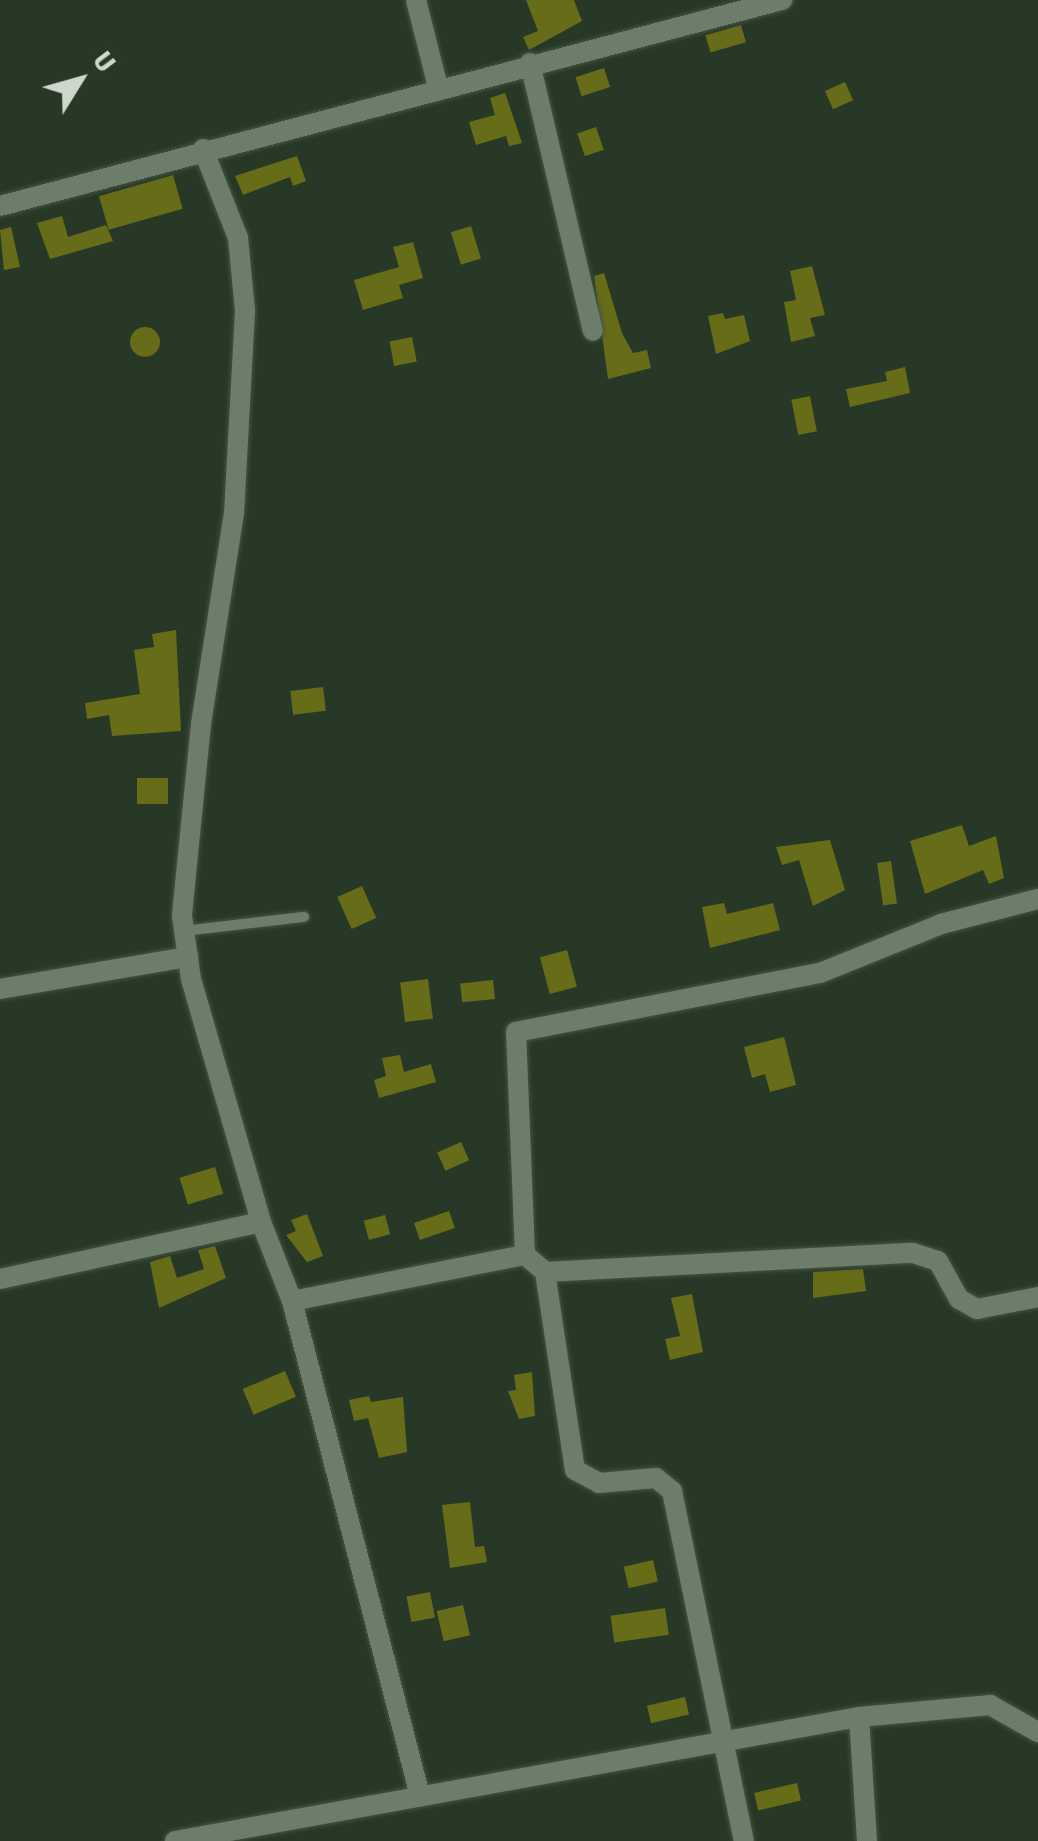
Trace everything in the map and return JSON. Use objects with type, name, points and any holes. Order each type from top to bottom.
[{"type":"street","points":[[416,0],[438,87]]},
{"type":"street","points":[[0,206],[438,87],[782,0]]},
{"type":"street","points":[[530,63],[593,332]]},
{"type":"street","points":[[203,149],[238,238],[245,310],[234,513],[201,724],[184,931],[261,1222],[292,1301],[419,1792]]},
{"type":"street","points":[[744,1841],[672,1491],[656,1478],[599,1482],[576,1470],[545,1272],[525,1255],[516,1032],[820,972],[941,924],[1038,899]]},
{"type":"street","points":[[0,990],[188,956]]},
{"type":"street","points":[[0,1279],[261,1222]]},
{"type":"street","points":[[545,1272],[913,1254],[938,1261],[959,1299],[977,1309],[1038,1296]]},
{"type":"street","points":[[292,1301],[525,1255]]},
{"type":"street","points":[[175,1841],[345,1816],[419,1792],[860,1717],[990,1705],[1038,1732]]},
{"type":"street","points":[[860,1717],[867,1841]]},
{"type":"lane","points":[[184,931],[304,917]]},
{"type":"building","points":[[526,0],[574,0],[582,21],[529,50],[523,37],[538,31]]},
{"type":"building","points":[[741,25],[746,42],[710,53],[705,35]]},
{"type":"building","points":[[604,68],[610,87],[582,96],[575,77]]},
{"type":"building","points":[[845,82],[853,100],[833,109],[825,91]]},
{"type":"building","points":[[505,93],[522,143],[509,146],[506,136],[476,145],[469,122],[495,115],[490,98]]},
{"type":"building","points":[[596,127],[604,150],[585,156],[577,134]]},
{"type":"building","points":[[297,156],[306,181],[293,186],[290,177],[243,195],[235,176]]},
{"type":"building","points":[[173,175],[183,209],[109,230],[99,196]]},
{"type":"building","points":[[62,216],[68,237],[106,225],[113,241],[50,259],[37,223]]},
{"type":"building","points":[[471,226],[481,259],[461,265],[451,232]]},
{"type":"building","points":[[11,227],[20,267],[4,270],[0,230]]},
{"type":"building","points":[[413,242],[423,278],[399,285],[403,298],[363,310],[354,280],[399,267],[393,247]]},
{"type":"building","points":[[812,266],[825,315],[810,318],[815,336],[791,342],[784,302],[796,300],[790,271]]},
{"type":"building","points":[[604,273],[622,333],[633,353],[647,350],[651,368],[608,379],[594,276]]},
{"type":"building","points":[[723,313],[725,319],[744,315],[750,341],[716,354],[708,316]]},
{"type":"building","points":[[145,327],[159,336],[160,342],[151,356],[145,357],[131,348],[130,342],[139,328]]},
{"type":"building","points":[[412,337],[417,362],[394,366],[389,341]]},
{"type":"building","points":[[905,367],[910,393],[850,407],[846,389],[887,381],[885,372]]},
{"type":"building","points":[[810,396],[817,431],[798,435],[791,400]]},
{"type":"building","points":[[176,630],[181,731],[112,736],[109,715],[87,719],[85,703],[140,694],[134,650],[154,647],[152,634]]},
{"type":"building","points":[[323,687],[326,711],[293,715],[290,691]]},
{"type":"building","points":[[137,778],[168,778],[168,804],[137,804]]},
{"type":"building","points":[[962,825],[969,846],[996,836],[1004,878],[989,884],[983,870],[925,894],[910,841]]},
{"type":"building","points":[[830,840],[845,890],[813,906],[799,860],[782,865],[776,847]]},
{"type":"building","points":[[891,861],[897,904],[883,906],[877,863]]},
{"type":"building","points":[[362,886],[376,918],[352,929],[337,897]]},
{"type":"building","points":[[724,903],[727,914],[773,903],[780,930],[710,948],[702,907]]},
{"type":"building","points":[[567,950],[577,987],[550,994],[540,957]]},
{"type":"building","points":[[428,979],[433,1019],[405,1022],[400,982]]},
{"type":"building","points":[[493,980],[495,999],[462,1002],[460,983]]},
{"type":"building","points":[[784,1037],[796,1085],[770,1092],[765,1074],[752,1078],[744,1047]]},
{"type":"building","points":[[400,1055],[404,1072],[431,1064],[436,1082],[379,1098],[374,1080],[386,1076],[382,1058]]},
{"type":"building","points":[[461,1142],[469,1160],[445,1171],[437,1153]]},
{"type":"building","points":[[215,1167],[223,1194],[188,1205],[180,1178]]},
{"type":"building","points":[[449,1211],[455,1228],[420,1240],[414,1223]]},
{"type":"building","points":[[307,1214],[323,1256],[307,1262],[286,1235],[296,1231],[291,1220]]},
{"type":"building","points":[[385,1215],[390,1234],[369,1240],[364,1221]]},
{"type":"building","points":[[215,1246],[226,1278],[159,1308],[150,1262],[170,1256],[177,1278],[204,1269],[198,1250]]},
{"type":"building","points":[[863,1269],[866,1291],[813,1298],[813,1272]]},
{"type":"building","points":[[692,1294],[703,1352],[670,1360],[665,1339],[680,1336],[671,1298]]},
{"type":"building","points":[[285,1371],[296,1397],[254,1415],[243,1389]]},
{"type":"building","points":[[532,1372],[535,1416],[519,1419],[508,1391],[516,1390],[514,1375]]},
{"type":"building","points":[[369,1396],[371,1402],[403,1397],[407,1452],[379,1458],[368,1418],[354,1421],[349,1400]]},
{"type":"building","points":[[470,1502],[475,1547],[484,1546],[487,1562],[450,1568],[442,1505]]},
{"type":"building","points":[[653,1560],[658,1581],[629,1588],[624,1567]]},
{"type":"building","points":[[430,1592],[435,1618],[411,1622],[406,1597]]},
{"type":"building","points":[[463,1605],[470,1635],[444,1641],[437,1611]]},
{"type":"building","points":[[665,1608],[669,1635],[614,1642],[611,1616]]},
{"type":"building","points":[[685,1697],[689,1715],[651,1723],[647,1706]]},
{"type":"building","points":[[797,1783],[801,1801],[758,1810],[754,1793]]}]
